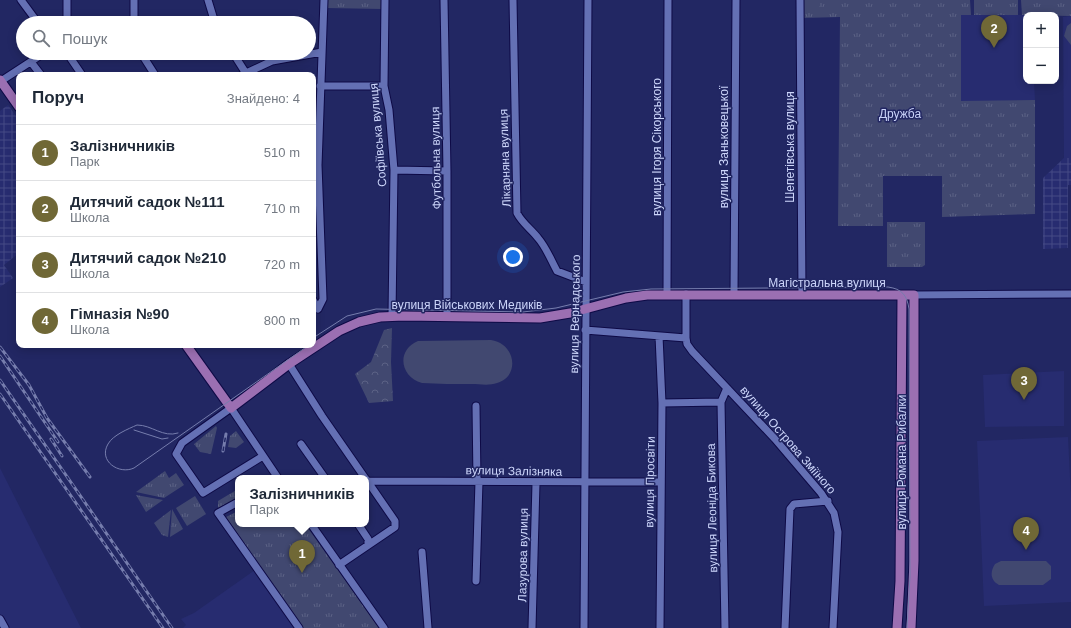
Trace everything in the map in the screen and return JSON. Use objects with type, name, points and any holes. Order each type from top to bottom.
[{"type":"main road","points":[[1,81],[16,103]]},
{"type":"main road","name":"Магістральна вулиця","points":[[585,309],[636,296],[668,294],[914,295]]},
{"type":"main road","name":"вулиця Романа Рибалки","points":[[897,628],[900,581],[902,295]]},
{"type":"main road","name":"вулиця Романа Рибалки","points":[[910,628],[914,561],[914,295]]},
{"type":"main road","name":"вулиця Військових Медиків","points":[[316,346],[348,326],[359,322],[392,316],[540,318],[585,309]]},
{"type":"main road","points":[[188,348],[231,408]]},
{"type":"main road","name":"вулиця Військових Медиків","points":[[231,408],[288,364],[313,348]]},
{"type":"street","points":[[21,0],[33,16]]},
{"type":"street","points":[[67,0],[67,16]]},
{"type":"street","points":[[134,0],[134,16]]},
{"type":"street","points":[[208,0],[214,16]]},
{"type":"street","points":[[316,310],[323,299],[316,163],[324,0]]},
{"type":"street","name":"Софіївська вулиця","points":[[385,0],[384,86],[389,110],[394,170],[392,316]]},
{"type":"street","name":"Футбольна вулиця","points":[[444,0],[448,171],[447,317]]},
{"type":"street","name":"Лікарняна вулиця","points":[[513,0],[515,170],[518,213],[520,219],[539,238],[557,271],[586,282]]},
{"type":"street","name":"вулиця Вернадського","points":[[584,628],[588,0]]},
{"type":"street","name":"вулиця Ігоря Сікорського","points":[[668,0],[668,294]]},
{"type":"street","name":"вулиця Заньковецької","points":[[734,294],[736,0]]},
{"type":"street","name":"Шепетівська вулиця","points":[[800,0],[802,294]]},
{"type":"street","points":[[316,53],[322,52]]},
{"type":"street","points":[[1,81],[34,60]]},
{"type":"street","points":[[72,60],[80,72]]},
{"type":"street","points":[[146,60],[154,72]]},
{"type":"street","points":[[237,60],[244,72]]},
{"type":"street","points":[[249,72],[272,61],[278,60]]},
{"type":"street","points":[[31,62],[38,72]]},
{"type":"street","points":[[320,86],[384,86]]},
{"type":"street","points":[[394,170],[448,171]]},
{"type":"street","points":[[585,330],[686,338],[686,294]]},
{"type":"street","name":"Магістральна вулиця","points":[[914,295],[1071,294]]},
{"type":"street","name":"вулиця Просвіти","points":[[660,336],[662,402],[660,628]]},
{"type":"street","name":"вулиця Острова Зміїного","points":[[686,338],[687,344],[692,351],[775,439],[828,501],[834,513],[838,532],[833,628]]},
{"type":"street","points":[[288,364],[363,475]]},
{"type":"street","name":"вулиця Леоніда Бикова","points":[[725,628],[721,402],[727,388]]},
{"type":"street","points":[[662,402],[721,402]]},
{"type":"street","points":[[476,406],[478,481],[476,582]]},
{"type":"street","points":[[264,456],[203,493],[176,454],[182,443],[231,408],[264,456],[276,475]]},
{"type":"street","points":[[301,444],[323,475]]},
{"type":"street","name":"вулиця Залізняка","points":[[369,479],[536,483],[661,482]]},
{"type":"street","name":"Лазурова вулиця","points":[[532,628],[536,483]]},
{"type":"street","points":[[339,565],[396,527],[369,484]]},
{"type":"street","points":[[785,628],[790,509],[794,504],[828,501]]},
{"type":"street","points":[[235,504],[218,513],[299,628]]},
{"type":"street","points":[[312,527],[384,628]]},
{"type":"street","points":[[360,527],[368,539],[368,545]]},
{"type":"street","points":[[422,552],[428,628]]},
{"type":"street","points":[[0,619],[5,628]]},
{"type":"shaded area","points":[[961,15],[1023,15],[1023,84],[1034,84],[1035,100],[961,102]]},
{"type":"shaded area","points":[[1071,16],[1071,158],[1064,158],[1063,17]]},
{"type":"shaded area","points":[[8,105],[16,116],[16,255],[4,265],[13,278],[0,287],[0,111]]},
{"type":"shaded area","points":[[1064,158],[1071,158],[1071,185],[1068,185],[1068,248],[1043,249],[1043,178]]},
{"type":"shaded area","points":[[1064,371],[1064,426],[985,427],[983,375]]},
{"type":"shaded area","points":[[1068,437],[1071,498],[1071,602],[984,606],[977,441]]},
{"type":"shaded area","points":[[0,468],[81,628],[5,628],[0,619]]},
{"type":"shaded area","points":[[255,570],[295,628],[183,628],[186,625],[181,619],[194,613]]},
{"type":"green space","points":[[327,0],[383,0],[383,9],[327,8]]},
{"type":"green space","name":"Дружба","points":[[803,0],[970,0],[971,15],[961,15],[961,101],[1035,100],[1035,214],[942,217],[942,176],[883,176],[883,226],[838,226],[840,17],[802,18]]},
{"type":"green space","points":[[811,0],[819,0],[819,12],[811,12]]},
{"type":"green space","points":[[974,0],[1018,0],[1018,15],[974,15]]},
{"type":"green space","points":[[1021,0],[1071,0],[1071,16],[1059,16],[1059,12],[1023,12],[1022,15]]},
{"type":"green space","points":[[1071,23],[1071,45],[1064,36],[1067,26]]},
{"type":"green space","points":[[887,222],[925,222],[925,265],[922,267],[887,267]]},
{"type":"green space","points":[[392,328],[391,362],[393,401],[369,403],[355,374],[371,362],[384,330]]},
{"type":"green space","points":[[491,340],[499,342],[505,347],[510,353],[512,360],[510,374],[505,379],[497,383],[487,385],[422,383],[415,380],[405,369],[404,357],[406,351],[411,345],[418,341]]},
{"type":"green space","points":[[216,426],[217,428],[211,454],[200,452],[194,444]]},
{"type":"green space","points":[[236,431],[244,442],[236,448],[228,447],[230,436]]},
{"type":"green space","points":[[165,471],[169,478],[176,473],[184,485],[164,498],[136,492]]},
{"type":"green space","points":[[235,491],[235,500],[218,508],[218,501]]},
{"type":"green space","points":[[136,495],[163,500],[146,512]]},
{"type":"green space","points":[[195,496],[206,514],[187,526],[176,508]]},
{"type":"green space","points":[[172,509],[183,529],[170,537]]},
{"type":"green space","points":[[171,510],[168,537],[162,535],[154,523]]},
{"type":"green space","points":[[235,512],[235,527],[307,527],[379,628],[303,628],[226,517]]},
{"type":"green space","points":[[1001,561],[1046,561],[1051,566],[1051,579],[1043,585],[999,585],[992,578],[992,570],[995,564]]},
{"type":"tram line","points":[[316,336],[347,316],[376,309],[523,312],[556,308],[623,292],[651,289],[888,287],[897,289],[905,296],[909,309],[910,576],[907,628]]},
{"type":"tram line","points":[[178,433],[167,434],[148,427],[137,425],[113,438],[108,444],[106,456],[108,461],[117,468],[122,470],[134,468],[305,348]]},
{"type":"tram line","points":[[134,430],[162,439],[168,438]]},
{"type":"railway","points":[[0,347],[29,385],[47,418],[90,477]]},
{"type":"railway","points":[[0,356],[58,442]]},
{"type":"railway","points":[[0,380],[172,628]]},
{"type":"railway","points":[[0,394],[163,628]]},
{"type":"railway","points":[[223,451],[226,434]]},
{"type":"railway","points":[[51,439],[62,456]]},
{"type":"place","name":"Дитячий садок №111","points":[[994,48]]},
{"type":"place","name":"Дитячий садок №210","points":[[1024,400]]},
{"type":"place","name":"Гімназія №90","points":[[1026,550]]},
{"type":"place","name":"Залізничників","points":[[302,573]]}]
